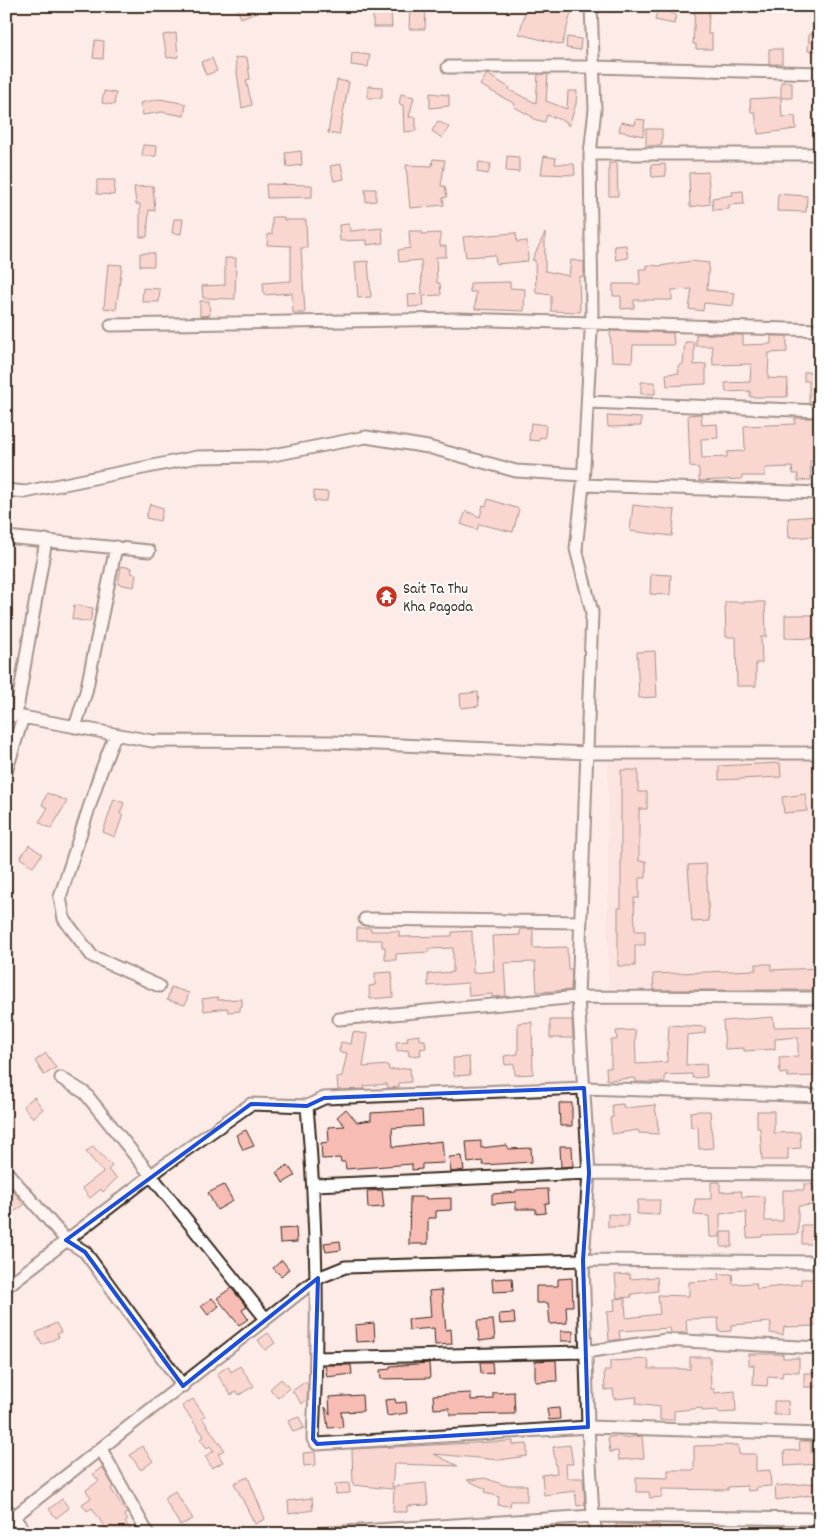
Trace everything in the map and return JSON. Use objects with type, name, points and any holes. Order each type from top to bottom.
[{"type":"street","points":[[592,6],[595,109],[590,154],[592,322],[583,480],[576,549],[592,612],[578,997],[589,1174],[583,1260],[588,1427],[593,1516],[596,1534]]},
{"type":"street","points":[[448,67],[593,67],[820,73]]},
{"type":"street","points":[[590,154],[820,154]]},
{"type":"street","points":[[111,325],[458,318],[820,330]]},
{"type":"street","points":[[588,402],[820,411]]},
{"type":"street","points":[[6,490],[25,492],[197,457],[268,456],[366,437],[428,447],[516,472],[583,480],[820,493]]},
{"type":"street","points":[[6,537],[149,551]]},
{"type":"street","points":[[6,772],[46,540]]},
{"type":"street","points":[[75,727],[86,692],[116,547]]},
{"type":"street","points":[[15,715],[152,741],[331,742],[588,753],[820,753]]},
{"type":"street","points":[[115,735],[60,897],[64,919],[92,956],[159,986]]},
{"type":"street","points":[[365,919],[581,922]]},
{"type":"street","points":[[339,1019],[578,997],[820,998]]},
{"type":"street","points":[[61,1078],[85,1093],[149,1176],[266,1319]]},
{"type":"street","points":[[6,1287],[149,1176],[251,1104],[307,1106],[324,1098],[584,1088],[820,1096]]},
{"type":"street","points":[[307,1106],[314,1185],[318,1278],[313,1439],[317,1444],[588,1427],[820,1434]]},
{"type":"street","points":[[6,1171],[66,1240],[85,1252],[183,1386]]},
{"type":"street","points":[[314,1185],[589,1174],[820,1174]]},
{"type":"street","points":[[27,1534],[9,1516],[183,1386],[318,1278],[345,1267],[583,1260],[820,1262]]},
{"type":"street","points":[[317,1358],[585,1352],[666,1340],[820,1348]]},
{"type":"street","points":[[101,1449],[148,1534]]},
{"type":"street","points":[[314,1534],[593,1516],[820,1519]]},
{"type":"highlighted area","points":[[584,1088],[589,1173],[583,1260],[588,1427],[317,1444],[313,1439],[318,1278],[183,1386],[85,1252],[66,1240],[251,1104],[307,1106],[324,1098]]},
{"type":"shaded area","points":[[608,756],[820,757],[820,992],[608,988]]},
{"type":"building","points":[[236,6],[251,6],[254,13],[241,18]]},
{"type":"building","points":[[410,6],[426,6],[425,29],[409,29]]},
{"type":"building","points":[[527,6],[573,6],[562,45],[519,34]]},
{"type":"building","points":[[658,6],[671,6],[669,13],[676,15],[674,24],[655,20]]},
{"type":"building","points":[[695,10],[709,10],[708,34],[712,34],[712,49],[696,49],[696,44],[693,44]]},
{"type":"building","points":[[373,11],[391,11],[392,27],[373,27]]},
{"type":"building","points":[[176,33],[178,57],[167,58],[163,35]]},
{"type":"building","points":[[809,34],[820,35],[820,51],[808,51]]},
{"type":"building","points":[[567,37],[581,39],[580,50],[566,48]]},
{"type":"building","points":[[95,40],[104,41],[103,59],[93,58]]},
{"type":"building","points":[[769,49],[782,49],[782,64],[769,64]]},
{"type":"building","points":[[352,53],[370,55],[368,67],[351,65]]},
{"type":"building","points":[[247,57],[250,79],[246,80],[252,105],[242,108],[235,58]]},
{"type":"building","points":[[212,58],[217,71],[206,75],[201,62]]},
{"type":"building","points":[[487,74],[510,88],[509,90],[536,103],[538,74],[548,74],[546,101],[567,109],[568,91],[577,91],[576,104],[569,126],[567,122],[547,115],[545,122],[533,119],[533,117],[514,107],[515,104],[480,85]]},
{"type":"building","points":[[337,80],[349,82],[339,135],[328,133]]},
{"type":"building","points":[[781,82],[792,82],[792,98],[781,98],[782,117],[795,116],[796,129],[758,134],[755,112],[751,112],[750,99],[781,97]]},
{"type":"building","points":[[368,86],[382,87],[382,98],[368,98]]},
{"type":"building","points":[[104,91],[116,93],[114,105],[102,103]]},
{"type":"building","points":[[430,93],[449,95],[449,106],[430,108]]},
{"type":"building","points":[[401,94],[414,97],[409,117],[416,117],[416,131],[404,132],[403,105],[399,104]]},
{"type":"building","points":[[160,99],[186,104],[184,116],[162,112],[143,115],[140,103]]},
{"type":"building","points":[[636,119],[645,120],[643,136],[619,131],[621,122],[635,125]]},
{"type":"building","points":[[438,121],[449,127],[442,138],[432,131]]},
{"type":"building","points":[[646,129],[662,129],[662,145],[646,146]]},
{"type":"building","points":[[143,145],[157,146],[156,156],[142,156]]},
{"type":"building","points":[[301,151],[302,165],[287,167],[285,153]]},
{"type":"building","points":[[507,156],[519,157],[519,172],[506,171]]},
{"type":"building","points":[[544,156],[556,158],[555,164],[574,164],[575,175],[541,174]]},
{"type":"building","points":[[433,159],[445,160],[441,186],[445,186],[447,197],[443,198],[444,205],[410,208],[406,165],[432,166]]},
{"type":"building","points":[[479,162],[491,164],[488,174],[477,172]]},
{"type":"building","points":[[609,163],[617,163],[618,196],[609,196]]},
{"type":"building","points":[[341,164],[344,179],[334,181],[330,166]]},
{"type":"building","points":[[665,164],[666,176],[652,177],[651,165]]},
{"type":"building","points":[[708,172],[710,204],[690,207],[689,173]]},
{"type":"building","points":[[97,180],[115,180],[114,195],[97,194]]},
{"type":"building","points":[[266,184],[312,185],[312,197],[267,198]]},
{"type":"building","points":[[153,186],[155,211],[149,210],[147,237],[140,237],[140,204],[136,204],[134,187]]},
{"type":"building","points":[[365,189],[376,189],[376,201],[366,202]]},
{"type":"building","points":[[743,191],[744,204],[729,205],[729,209],[713,210],[712,198],[733,195],[732,192]]},
{"type":"building","points":[[778,194],[807,196],[806,212],[777,211]]},
{"type":"building","points":[[272,217],[284,217],[284,220],[306,220],[307,248],[301,248],[305,313],[293,313],[292,293],[264,295],[263,283],[291,281],[291,246],[267,245],[268,234],[272,235]]},
{"type":"building","points":[[174,219],[183,219],[181,234],[172,233]]},
{"type":"building","points":[[349,224],[350,231],[382,228],[383,243],[367,245],[367,240],[340,241],[339,225]]},
{"type":"building","points":[[409,231],[422,231],[422,234],[440,233],[440,246],[446,246],[446,257],[436,257],[437,283],[440,283],[441,295],[423,296],[424,306],[409,307],[408,295],[422,294],[421,260],[399,262],[398,250],[410,248]]},
{"type":"building","points":[[516,233],[517,242],[527,241],[528,261],[496,264],[495,255],[466,257],[463,237]]},
{"type":"building","points":[[545,233],[545,271],[569,276],[571,260],[584,262],[584,277],[579,277],[580,312],[551,311],[551,295],[536,293],[535,260],[532,260]]},
{"type":"building","points":[[626,245],[628,258],[616,260],[614,246]]},
{"type":"building","points":[[140,253],[154,253],[154,266],[140,266]]},
{"type":"building","points":[[225,258],[236,258],[235,299],[203,298],[202,286],[225,285]]},
{"type":"building","points":[[368,261],[371,297],[358,298],[355,262]]},
{"type":"building","points":[[691,261],[709,263],[707,290],[735,293],[733,306],[704,303],[703,311],[689,309],[692,289],[672,290],[672,300],[634,300],[634,308],[621,309],[621,296],[613,296],[613,284],[640,284],[639,269],[647,269],[647,265],[660,266]]},
{"type":"building","points":[[108,264],[122,265],[116,310],[104,308]]},
{"type":"building","points":[[510,282],[510,288],[525,289],[524,311],[475,309],[476,292],[470,292],[470,283]]},
{"type":"building","points":[[143,288],[160,289],[159,302],[142,302]]},
{"type":"building","points":[[200,301],[209,301],[210,315],[200,316]]},
{"type":"building","points":[[610,331],[673,333],[674,345],[633,345],[632,362],[612,361]]},
{"type":"building","points":[[696,334],[743,335],[743,345],[771,344],[771,336],[787,336],[787,352],[769,353],[768,378],[788,379],[787,397],[750,397],[750,391],[726,392],[725,383],[750,382],[751,364],[713,365],[712,346],[696,346]]},
{"type":"building","points":[[685,342],[694,342],[694,365],[706,364],[706,384],[667,386],[666,374],[679,373],[678,366],[683,364]]},
{"type":"building","points":[[804,372],[818,372],[820,403],[809,403],[809,381],[804,381]]},
{"type":"building","points":[[641,382],[655,382],[655,394],[641,394]]},
{"type":"building","points":[[701,414],[702,425],[717,424],[718,438],[701,439],[702,458],[727,457],[727,452],[743,451],[745,449],[744,426],[795,424],[795,418],[820,418],[820,462],[810,461],[811,480],[798,481],[798,474],[793,474],[792,467],[765,468],[765,476],[742,476],[742,479],[699,481],[699,468],[690,467],[688,415]]},
{"type":"building","points":[[607,416],[641,418],[641,426],[608,427]]},
{"type":"building","points":[[531,423],[546,425],[545,438],[540,437],[539,441],[529,440]]},
{"type":"building","points":[[314,491],[328,492],[327,501],[314,501]]},
{"type":"building","points":[[488,499],[519,509],[513,532],[479,524],[477,530],[461,524],[466,511],[480,517],[483,505],[486,506]]},
{"type":"building","points":[[150,504],[163,508],[160,521],[146,518]]},
{"type":"building","points":[[633,505],[675,510],[672,536],[630,531]]},
{"type":"building","points":[[817,516],[819,536],[789,538],[788,518]]},
{"type":"building","points":[[121,566],[132,568],[131,573],[136,574],[134,587],[118,584]]},
{"type":"building","points":[[651,574],[671,575],[670,595],[650,594]]},
{"type":"building","points":[[725,602],[765,602],[766,637],[761,637],[762,663],[756,663],[756,686],[737,686],[736,637],[726,637]]},
{"type":"building","points":[[74,605],[93,608],[90,622],[72,619]]},
{"type":"building","points":[[785,615],[818,615],[817,639],[785,638]]},
{"type":"building","points":[[655,651],[657,697],[639,698],[637,652]]},
{"type":"building","points":[[478,692],[479,706],[461,708],[460,694]]},
{"type":"building","points":[[780,763],[781,777],[719,780],[719,766]]},
{"type":"building","points":[[621,770],[638,770],[638,792],[647,792],[647,809],[639,809],[639,861],[646,861],[646,878],[639,878],[639,898],[634,898],[635,931],[645,931],[645,945],[635,945],[635,966],[618,966],[618,908],[621,908]]},
{"type":"building","points":[[47,793],[67,801],[51,829],[39,822],[48,808],[42,805]]},
{"type":"building","points":[[806,794],[807,811],[784,813],[782,797]]},
{"type":"building","points":[[114,799],[124,803],[120,814],[123,815],[115,837],[103,832]]},
{"type":"building","points":[[29,845],[42,854],[33,867],[20,858]]},
{"type":"building","points":[[706,864],[709,921],[692,922],[688,865]]},
{"type":"building","points":[[357,928],[371,928],[371,931],[399,931],[399,937],[452,936],[452,932],[472,931],[473,973],[494,971],[492,936],[520,935],[520,929],[533,929],[533,948],[567,947],[568,969],[572,969],[571,990],[537,992],[535,962],[504,963],[506,996],[492,997],[492,994],[469,996],[468,983],[428,986],[428,974],[453,972],[453,948],[428,949],[429,952],[396,954],[396,960],[385,960],[385,947],[382,947],[382,940],[357,940]]},
{"type":"building","points":[[756,964],[771,964],[771,970],[820,968],[820,990],[654,990],[653,974],[756,970]]},
{"type":"building","points":[[392,972],[393,997],[370,999],[369,986],[375,985],[375,973]]},
{"type":"building","points":[[171,987],[189,993],[185,1005],[167,1000]]},
{"type":"building","points":[[218,997],[218,1000],[242,999],[240,1011],[228,1012],[227,1008],[204,1011],[202,999]]},
{"type":"building","points":[[773,1017],[774,1027],[820,1026],[820,1050],[815,1051],[816,1076],[788,1077],[787,1073],[780,1074],[779,1057],[798,1056],[798,1037],[775,1039],[775,1049],[744,1051],[744,1048],[725,1049],[723,1021]]},
{"type":"building","points":[[550,1020],[572,1020],[573,1038],[550,1038]]},
{"type":"building","points":[[532,1022],[533,1074],[515,1075],[514,1064],[505,1065],[504,1056],[518,1054],[518,1023]]},
{"type":"building","points":[[669,1025],[705,1027],[705,1033],[687,1035],[686,1065],[706,1064],[707,1077],[693,1078],[692,1074],[665,1075],[665,1082],[636,1082],[635,1078],[607,1080],[606,1068],[611,1068],[611,1040],[617,1040],[616,1031],[635,1030],[636,1064],[667,1062]]},
{"type":"building","points":[[353,1032],[368,1034],[363,1067],[388,1065],[389,1070],[410,1068],[411,1082],[399,1083],[399,1087],[388,1088],[387,1084],[364,1086],[365,1089],[338,1090],[337,1077],[342,1076],[347,1053],[339,1052],[341,1042],[351,1044]]},
{"type":"building","points":[[419,1035],[419,1040],[425,1040],[426,1048],[420,1049],[421,1055],[409,1056],[408,1050],[397,1051],[396,1042],[408,1041],[407,1037]]},
{"type":"building","points":[[46,1053],[56,1068],[44,1075],[35,1061]]},
{"type":"building","points":[[469,1057],[470,1075],[454,1076],[453,1058]]},
{"type":"building","points":[[34,1097],[43,1109],[33,1118],[23,1106]]},
{"type":"building","points":[[559,1103],[572,1103],[572,1126],[560,1126]]},
{"type":"building","points":[[623,1104],[624,1108],[655,1105],[659,1134],[639,1133],[638,1130],[612,1134],[610,1118],[613,1117],[612,1105]]},
{"type":"building","points":[[346,1109],[357,1122],[371,1120],[371,1113],[422,1110],[423,1126],[392,1128],[393,1147],[442,1141],[444,1163],[422,1164],[422,1169],[412,1170],[412,1164],[346,1169],[345,1162],[341,1162],[340,1158],[322,1159],[321,1143],[329,1142],[328,1127],[345,1126],[337,1117]]},
{"type":"building","points":[[710,1111],[713,1148],[699,1149],[698,1126],[691,1127],[690,1112]]},
{"type":"building","points":[[757,1111],[774,1111],[774,1133],[800,1132],[801,1148],[788,1149],[788,1160],[762,1160],[760,1128],[757,1128]]},
{"type":"building","points":[[246,1130],[254,1146],[243,1150],[236,1135]]},
{"type":"building","points":[[481,1141],[481,1148],[507,1145],[508,1149],[531,1148],[532,1162],[483,1165],[482,1161],[468,1163],[466,1142]]},
{"type":"building","points":[[93,1146],[112,1166],[108,1170],[117,1178],[103,1192],[101,1189],[90,1198],[82,1188],[103,1172],[86,1152]]},
{"type":"building","points":[[560,1146],[572,1146],[573,1166],[561,1167]]},
{"type":"building","points":[[462,1156],[464,1170],[451,1172],[449,1157]]},
{"type":"building","points":[[288,1165],[295,1176],[283,1183],[277,1172]]},
{"type":"building","points":[[711,1182],[720,1182],[720,1192],[741,1191],[742,1197],[764,1196],[765,1221],[783,1221],[783,1190],[804,1190],[804,1184],[813,1184],[813,1188],[818,1188],[818,1205],[798,1206],[798,1234],[762,1235],[762,1237],[747,1238],[746,1212],[720,1214],[720,1237],[710,1237],[709,1216],[694,1215],[695,1199],[711,1199]]},
{"type":"building","points":[[224,1185],[233,1201],[217,1210],[208,1193]]},
{"type":"building","points":[[548,1189],[549,1203],[545,1203],[546,1213],[536,1214],[536,1209],[516,1209],[516,1202],[492,1204],[492,1194],[516,1192],[516,1190]]},
{"type":"building","points":[[382,1190],[384,1207],[368,1208],[367,1191]]},
{"type":"building","points":[[15,1193],[24,1205],[6,1217],[6,1198]]},
{"type":"building","points":[[410,1197],[426,1197],[426,1199],[451,1198],[451,1210],[436,1211],[436,1218],[428,1218],[428,1244],[409,1244]]},
{"type":"building","points":[[638,1200],[660,1200],[659,1215],[637,1214]]},
{"type":"building","points":[[608,1214],[628,1215],[628,1227],[608,1227]]},
{"type":"building","points":[[802,1225],[813,1225],[813,1244],[802,1244]]},
{"type":"building","points":[[296,1228],[297,1242],[280,1243],[279,1229]]},
{"type":"building","points":[[721,1232],[732,1232],[732,1247],[721,1247]]},
{"type":"building","points":[[340,1241],[341,1250],[326,1252],[324,1243]]},
{"type":"building","points":[[282,1260],[289,1269],[281,1276],[273,1268]]},
{"type":"building","points":[[630,1274],[630,1279],[657,1277],[658,1291],[631,1294],[632,1297],[617,1298],[615,1275]]},
{"type":"building","points":[[718,1274],[732,1274],[733,1284],[756,1283],[757,1289],[801,1284],[801,1279],[815,1279],[816,1290],[820,1290],[820,1319],[816,1319],[816,1326],[784,1327],[783,1335],[770,1333],[771,1322],[731,1325],[731,1331],[719,1332],[718,1318],[686,1319],[687,1333],[671,1333],[670,1328],[619,1331],[620,1339],[609,1341],[607,1312],[615,1311],[614,1299],[625,1298],[626,1318],[660,1314],[658,1295],[689,1296],[689,1282],[719,1280]]},
{"type":"building","points":[[512,1278],[513,1291],[493,1292],[492,1279]]},
{"type":"building","points":[[572,1278],[573,1306],[566,1306],[567,1323],[550,1324],[548,1303],[536,1303],[536,1286],[558,1286],[558,1279]]},
{"type":"building","points":[[231,1288],[247,1307],[242,1310],[248,1319],[239,1325],[217,1298]]},
{"type":"building","points":[[442,1290],[446,1330],[451,1329],[452,1344],[435,1345],[434,1328],[409,1330],[408,1319],[431,1317],[429,1291]]},
{"type":"building","points":[[212,1298],[219,1306],[208,1315],[201,1306]]},
{"type":"building","points":[[514,1313],[515,1323],[500,1324],[499,1314]]},
{"type":"building","points":[[493,1320],[495,1339],[479,1341],[477,1321]]},
{"type":"building","points":[[56,1323],[61,1332],[57,1334],[59,1337],[42,1345],[36,1333]]},
{"type":"building","points":[[374,1323],[375,1341],[356,1342],[355,1325]]},
{"type":"building","points":[[561,1331],[573,1331],[573,1341],[561,1341]]},
{"type":"building","points":[[268,1333],[275,1343],[265,1350],[258,1340]]},
{"type":"building","points":[[749,1354],[783,1354],[783,1358],[799,1358],[799,1372],[783,1371],[782,1377],[768,1376],[767,1386],[753,1385],[754,1365],[749,1365]]},
{"type":"building","points":[[690,1357],[710,1357],[711,1389],[714,1389],[715,1393],[735,1391],[736,1412],[718,1413],[718,1410],[702,1411],[702,1408],[674,1411],[674,1420],[660,1420],[660,1407],[636,1404],[637,1397],[614,1399],[613,1389],[605,1390],[604,1371],[610,1371],[610,1361],[648,1359],[649,1369],[690,1369]]},
{"type":"building","points":[[556,1360],[557,1381],[535,1382],[535,1361]]},
{"type":"building","points":[[480,1362],[492,1362],[493,1373],[481,1374]]},
{"type":"building","points":[[429,1363],[430,1378],[381,1379],[380,1370],[390,1369],[390,1366]]},
{"type":"building","points":[[325,1365],[351,1365],[352,1374],[327,1377]]},
{"type":"building","points":[[228,1366],[231,1372],[240,1366],[254,1386],[239,1395],[237,1391],[231,1395],[217,1374]]},
{"type":"building","points":[[804,1373],[820,1373],[820,1387],[804,1387]]},
{"type":"building","points":[[281,1379],[289,1388],[278,1398],[270,1389]]},
{"type":"building","points":[[305,1382],[308,1385],[307,1399],[302,1404],[292,1391]]},
{"type":"building","points":[[514,1392],[515,1414],[450,1415],[449,1408],[434,1409],[433,1395],[471,1393],[471,1400],[493,1399],[493,1393]]},
{"type":"building","points":[[362,1395],[363,1411],[341,1412],[343,1427],[328,1428],[325,1407],[330,1414],[329,1397]]},
{"type":"building","points":[[193,1399],[205,1416],[202,1418],[224,1450],[218,1454],[223,1462],[212,1468],[205,1456],[214,1451],[210,1446],[207,1448],[200,1439],[204,1436],[182,1406]]},
{"type":"building","points":[[395,1399],[396,1403],[406,1402],[407,1413],[387,1416],[385,1400]]},
{"type":"building","points":[[774,1401],[788,1401],[789,1415],[774,1415]]},
{"type":"building","points":[[559,1408],[560,1419],[549,1420],[547,1409]]},
{"type":"building","points":[[299,1417],[304,1428],[293,1432],[288,1421]]},
{"type":"building","points":[[622,1436],[622,1438],[642,1436],[644,1458],[619,1460],[618,1451],[610,1452],[608,1437]]},
{"type":"building","points":[[513,1441],[513,1445],[527,1444],[527,1456],[500,1460],[434,1454],[458,1466],[394,1464],[392,1489],[353,1485],[352,1449]]},
{"type":"building","points":[[799,1441],[811,1441],[811,1453],[820,1452],[820,1464],[785,1466],[784,1451],[800,1450]]},
{"type":"building","points":[[570,1445],[573,1464],[566,1464],[567,1478],[583,1478],[585,1505],[577,1506],[575,1491],[544,1495],[542,1475],[557,1473],[553,1447]]},
{"type":"building","points":[[738,1445],[739,1454],[756,1454],[756,1471],[770,1470],[771,1486],[756,1487],[757,1490],[748,1491],[747,1486],[728,1487],[728,1490],[662,1489],[662,1497],[650,1498],[649,1492],[636,1492],[636,1477],[668,1478],[668,1470],[694,1470],[694,1446]]},
{"type":"building","points":[[142,1446],[153,1461],[141,1470],[130,1455]]},
{"type":"building","points":[[315,1452],[316,1465],[304,1466],[303,1453]]},
{"type":"building","points":[[102,1467],[114,1487],[111,1489],[127,1513],[124,1515],[128,1520],[125,1522],[134,1534],[109,1534],[92,1508],[87,1511],[82,1504],[91,1498],[86,1490],[99,1481],[93,1474]]},
{"type":"building","points":[[248,1477],[265,1519],[255,1524],[234,1483]]},
{"type":"building","points":[[485,1478],[504,1485],[527,1485],[527,1501],[511,1501],[510,1506],[498,1505],[499,1497],[485,1492],[486,1489],[467,1480]]},
{"type":"building","points":[[349,1483],[350,1493],[336,1494],[335,1484]]},
{"type":"building","points":[[426,1483],[428,1505],[407,1506],[407,1512],[393,1512],[394,1486]]},
{"type":"building","points":[[818,1483],[819,1494],[776,1500],[775,1486]]},
{"type":"building","points":[[175,1491],[193,1519],[180,1525],[164,1498]]},
{"type":"building","points":[[312,1498],[313,1510],[289,1514],[288,1501]]},
{"type":"building","points":[[62,1499],[69,1508],[56,1518],[49,1509]]},
{"type":"building","points":[[616,1524],[659,1525],[659,1532],[616,1533]]},
{"type":"place","name":"Sait Ta Thu Kha Pagoda","points":[[387,596]]}]
